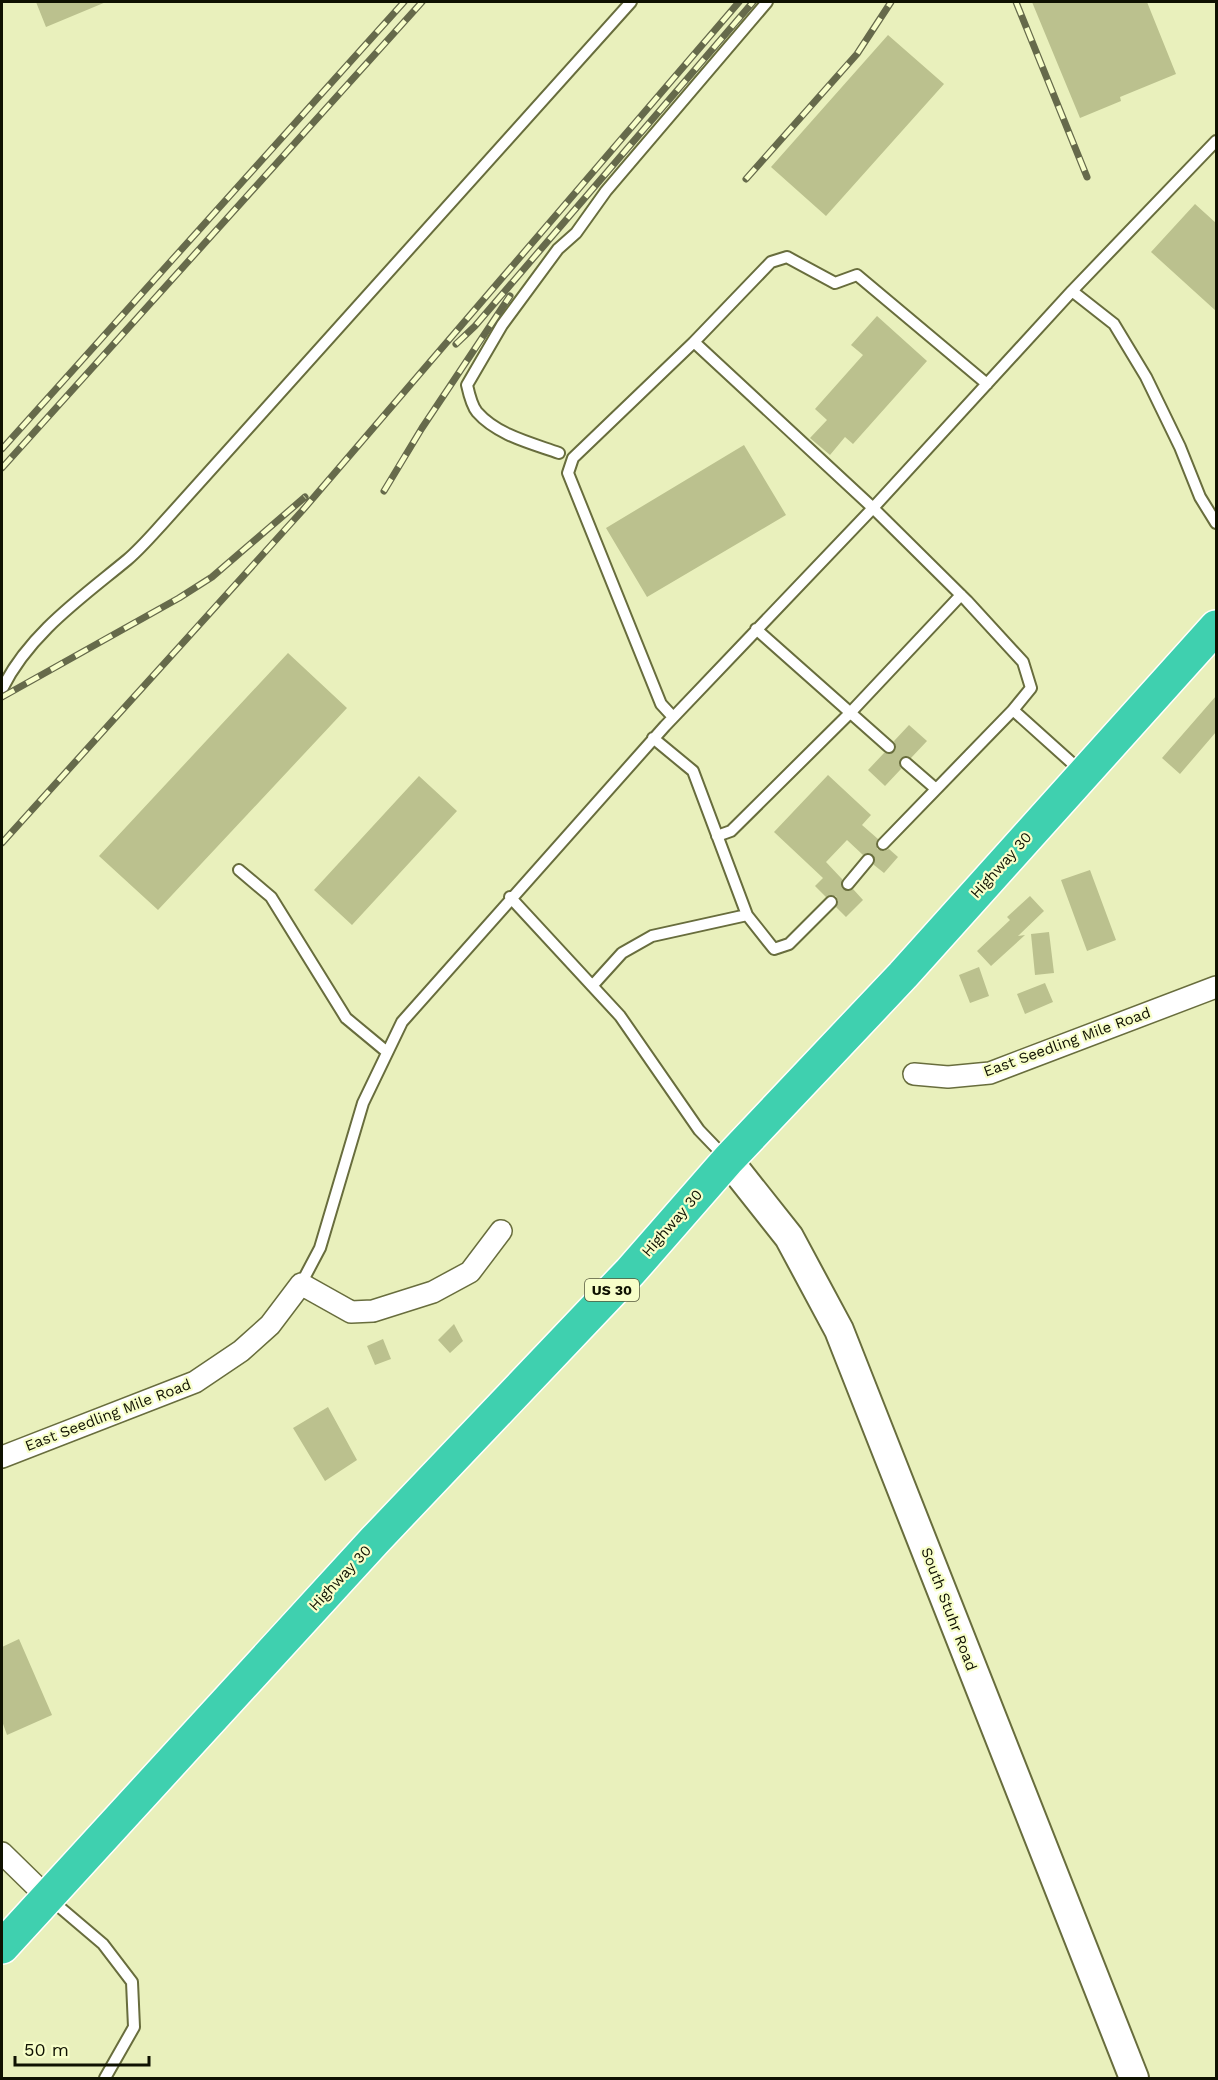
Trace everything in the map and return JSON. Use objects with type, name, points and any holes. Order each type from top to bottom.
[{"type":"highway","name":"Highway 30","points":[[2,1947],[375,1540],[630,1272],[728,1160],[903,975],[1216,627]]},
{"type":"main road","name":"South Stuhr Road","points":[[728,1160],[789,1237],[839,1330],[1134,2079]]},
{"type":"street","name":"East Seedling Mile Road","points":[[914,1074],[948,1077],[990,1073],[1216,987]]},
{"type":"street","points":[[301,1284],[351,1312],[373,1311],[433,1292],[470,1272],[501,1231]]},
{"type":"street","name":"East Seedling Mile Road","points":[[2,1457],[195,1382],[241,1351],[270,1325],[301,1284]]},
{"type":"street","points":[[2,1853],[47,1897]]},
{"type":"lane","points":[[2,689],[12,669],[61,612],[129,558],[163,523],[631,2]]},
{"type":"lane","points":[[559,453],[513,437],[490,424],[476,411],[466,386],[502,325],[558,249],[576,233],[606,191],[767,2]]},
{"type":"lane","points":[[301,1284],[320,1248],[363,1103],[402,1022],[510,897],[653,738],[873,508],[1072,291],[1216,141]]},
{"type":"lane","points":[[673,717],[662,704],[568,473],[573,458],[694,342],[771,262],[787,257],[835,283],[857,275],[987,384]]},
{"type":"lane","points":[[1072,291],[1114,324],[1146,377],[1180,447],[1200,497],[1216,523]]},
{"type":"lane","points":[[694,342],[873,508],[961,595],[1023,662],[1031,688],[883,844]]},
{"type":"lane","points":[[717,836],[731,831],[850,713],[961,595]]},
{"type":"lane","points":[[756,630],[889,747]]},
{"type":"lane","points":[[1012,710],[1084,774]]},
{"type":"lane","points":[[653,738],[693,771],[747,915],[774,949],[789,944],[831,902]]},
{"type":"lane","points":[[906,763],[936,789]]},
{"type":"lane","points":[[848,884],[868,860]]},
{"type":"lane","points":[[239,870],[272,897],[346,1018],[387,1052]]},
{"type":"lane","points":[[510,897],[620,1016],[699,1130],[728,1160]]},
{"type":"lane","points":[[593,986],[622,953],[652,936],[747,915]]},
{"type":"lane","points":[[47,1897],[103,1944],[132,1982],[134,2028],[105,2079]]},
{"type":"building","points":[[36,2],[106,2],[46,27]]},
{"type":"building","points":[[1032,2],[1147,2],[1176,74],[1120,97],[1121,101],[1080,118]]},
{"type":"building","points":[[888,35],[944,84],[826,216],[771,167]]},
{"type":"building","points":[[1195,204],[1216,223],[1216,311],[1151,252]]},
{"type":"building","points":[[877,316],[927,361],[853,444],[845,437],[830,455],[810,438],[827,420],[815,409],[863,355],[851,345]]},
{"type":"building","points":[[744,445],[786,515],[647,597],[606,528]]},
{"type":"building","points":[[288,653],[347,708],[158,910],[99,856]]},
{"type":"building","points":[[1216,696],[1216,732],[1180,774],[1162,758]]},
{"type":"building","points":[[909,725],[927,741],[911,758],[901,758],[899,762],[901,769],[885,786],[868,770],[884,753],[894,752],[896,748],[894,741]]},
{"type":"building","points":[[828,775],[871,815],[862,825],[878,839],[877,849],[884,851],[889,849],[898,857],[884,873],[874,865],[873,855],[863,855],[847,840],[826,862],[842,879],[843,889],[853,889],[863,900],[846,917],[836,907],[838,901],[836,896],[826,897],[815,886],[823,878],[774,832]]},
{"type":"building","points":[[419,776],[457,811],[352,925],[314,890]]},
{"type":"building","points":[[1090,870],[1116,940],[1087,951],[1061,880]]},
{"type":"building","points":[[1030,896],[1044,911],[1018,936],[1025,935],[991,966],[977,951],[1010,920],[1007,917]]},
{"type":"building","points":[[1049,932],[1054,973],[1035,975],[1031,934]]},
{"type":"building","points":[[979,967],[989,996],[970,1003],[959,975]]},
{"type":"building","points":[[1045,983],[1053,1002],[1025,1014],[1017,994]]},
{"type":"building","points":[[454,1324],[463,1341],[450,1353],[438,1340]]},
{"type":"building","points":[[383,1339],[391,1359],[375,1365],[367,1346]]},
{"type":"building","points":[[328,1407],[357,1460],[325,1481],[293,1428]]},
{"type":"building","points":[[19,1639],[52,1715],[7,1735],[2,1721],[2,1647]]},
{"type":"railway","points":[[2,449],[404,2]]},
{"type":"railway","points":[[2,468],[422,2]]},
{"type":"railway","points":[[2,843],[302,511],[739,2]]},
{"type":"railway","points":[[456,344],[475,326],[753,2]]},
{"type":"railway","points":[[746,179],[857,54],[891,2]]},
{"type":"railway","points":[[1016,2],[1087,177]]},
{"type":"railway","points":[[384,491],[422,428],[510,296]]},
{"type":"railway","points":[[2,697],[179,598],[212,577],[305,497]]}]
